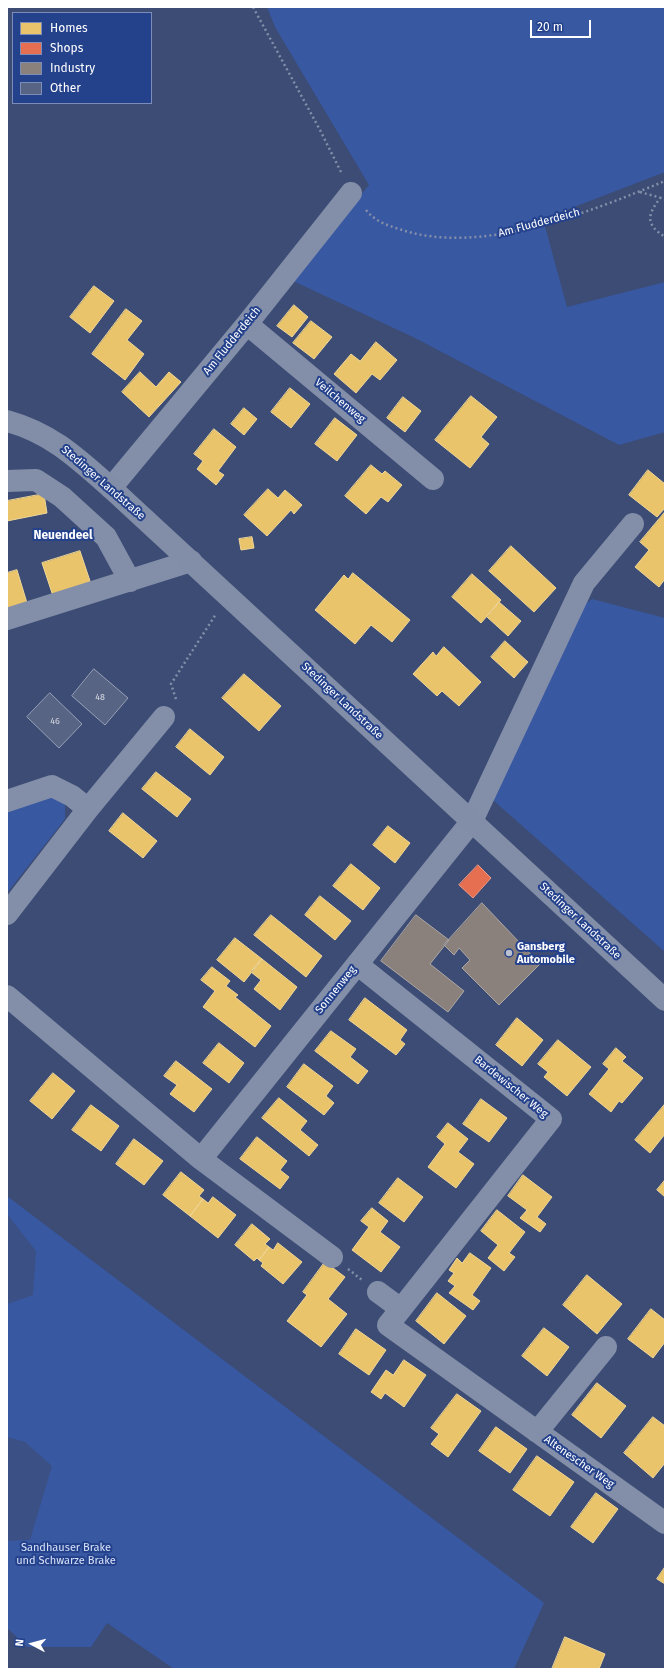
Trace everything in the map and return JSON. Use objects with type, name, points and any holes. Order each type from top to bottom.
[{"type":"main road","name":"Stedinger Landstraße","points":[[7,421],[24,426],[51,439],[111,488],[665,1000]]},
{"type":"street","name":"Am Fludderdeich","points":[[111,488],[247,324],[351,193]]},
{"type":"street","name":"Veilchenweg","points":[[247,324],[433,479]]},
{"type":"street","points":[[7,481],[36,480],[62,497],[106,537],[130,581]]},
{"type":"street","name":"Sonnenweg","points":[[201,1159],[472,821],[584,583],[634,524]]},
{"type":"street","points":[[7,619],[191,561]]},
{"type":"street","points":[[7,914],[88,809],[164,717]]},
{"type":"street","points":[[7,801],[52,786],[72,796],[88,809]]},
{"type":"street","name":"Bardewischer Weg","points":[[357,964],[551,1119],[388,1325],[493,1400]]},
{"type":"street","points":[[7,996],[201,1159],[332,1257]]},
{"type":"street","points":[[378,1292],[401,1309]]},
{"type":"street","points":[[537,1432],[606,1347]]},
{"type":"street","name":"Altenescher Weg","points":[[493,1400],[665,1523]]},
{"type":"path","name":"Am Fludderdeich","points":[[253,7],[320,130],[351,193],[370,215],[382,223],[417,235],[448,238],[505,234],[561,219],[640,192],[665,181]]},
{"type":"path","points":[[640,192],[665,198]]},
{"type":"path","points":[[661,198],[651,210],[650,222],[654,229],[665,238]]},
{"type":"path","points":[[164,717],[177,702],[171,684],[228,596]]},
{"type":"path","points":[[332,1257],[378,1292]]},
{"type":"green space","points":[[267,7],[665,7],[665,172],[543,219],[567,307],[665,282],[665,432],[619,445],[415,338],[291,280],[369,185],[275,27]]},
{"type":"green space","points":[[592,599],[665,618],[665,952],[493,800],[576,610]]},
{"type":"green space","points":[[51,795],[65,804],[65,819],[7,893],[7,809]]},
{"type":"green space","name":"Sandhauser Brake und Schwarze Brake","points":[[7,1196],[544,1603],[514,1669],[174,1669],[107,1623],[91,1647],[27,1647],[7,1628]]},
{"type":"shaded area","points":[[7,1214],[36,1251],[33,1295],[7,1304]]},
{"type":"shaded area","points":[[7,1437],[25,1442],[52,1466],[30,1540],[7,1541]]},
{"type":"building: Homes","points":[[94,286],[114,301],[90,333],[70,317]]},
{"type":"building: Homes","points":[[294,305],[308,317],[292,337],[277,326]]},
{"type":"building: Homes","points":[[126,309],[142,321],[127,340],[144,354],[125,380],[92,354]]},
{"type":"building: Homes","points":[[311,321],[332,337],[314,359],[293,343]]},
{"type":"building: Homes","points":[[376,342],[397,360],[380,380],[372,374],[356,393],[334,374],[351,354],[360,361]]},
{"type":"building: Homes","points":[[140,372],[156,387],[169,372],[181,382],[149,417],[122,392]]},
{"type":"building: Homes","points":[[290,388],[310,404],[291,428],[271,412]]},
{"type":"building: Homes","points":[[471,396],[497,417],[481,437],[489,444],[470,468],[435,440]]},
{"type":"building: Homes","points":[[403,397],[421,411],[405,432],[387,418]]},
{"type":"building: Homes","points":[[244,408],[257,419],[244,435],[231,424]]},
{"type":"building: Homes","points":[[335,418],[357,435],[337,461],[315,444]]},
{"type":"building: Homes","points":[[214,429],[236,447],[218,471],[224,475],[216,485],[197,469],[203,461],[194,454]]},
{"type":"building: Homes","points":[[371,465],[382,474],[385,471],[402,485],[388,502],[381,497],[366,514],[345,496]]},
{"type":"building: Homes","points":[[648,470],[665,484],[665,508],[657,517],[629,495]]},
{"type":"building: Homes","points":[[268,489],[278,498],[285,490],[302,505],[294,514],[291,510],[267,536],[244,515]]},
{"type":"building: Homes","points":[[44,494],[47,513],[7,521],[7,501]]},
{"type":"building: Homes","points":[[665,512],[665,579],[659,587],[635,567],[649,550],[640,542]]},
{"type":"building: Homes","points":[[252,537],[254,548],[241,550],[239,539]]},
{"type":"building: Homes","points":[[511,546],[556,588],[534,612],[489,571]]},
{"type":"building: Homes","points":[[80,551],[91,584],[53,596],[42,563]]},
{"type":"building: Homes","points":[[17,570],[27,603],[7,610],[7,573]]},
{"type":"building: Homes","points":[[353,573],[410,620],[392,642],[371,625],[355,644],[315,610],[344,575],[348,579]]},
{"type":"building: Homes","points":[[472,574],[501,600],[481,623],[452,597]]},
{"type":"building: Homes","points":[[499,602],[521,621],[508,636],[487,617]]},
{"type":"building: Homes","points":[[505,641],[528,662],[514,678],[491,657]]},
{"type":"building: Homes","points":[[444,647],[481,682],[459,706],[442,691],[437,696],[413,674],[433,652],[436,656]]},
{"type":"building: Homes","points":[[244,674],[281,706],[259,731],[222,698]]},
{"type":"building: Homes","points":[[190,729],[224,757],[210,775],[176,747]]},
{"type":"building: Homes","points":[[156,772],[191,799],[177,817],[142,789]]},
{"type":"building: Homes","points":[[123,813],[157,841],[143,858],[109,831]]},
{"type":"building: Homes","points":[[388,826],[410,843],[395,863],[373,845]]},
{"type":"building: Homes","points":[[351,864],[380,888],[363,910],[333,886]]},
{"type":"building: Homes","points":[[320,896],[351,921],[335,940],[305,915]]},
{"type":"building: Homes","points":[[271,915],[322,956],[306,977],[254,935]]},
{"type":"building: Homes","points":[[235,938],[262,959],[244,982],[217,960]]},
{"type":"building: Homes","points":[[262,959],[297,987],[280,1010],[254,989],[261,980],[251,972]]},
{"type":"building: Homes","points":[[212,967],[230,981],[226,986],[238,995],[235,997],[271,1026],[255,1047],[203,1007],[215,991],[201,980]]},
{"type":"building: Homes","points":[[365,998],[407,1030],[400,1040],[405,1044],[396,1055],[349,1020]]},
{"type":"building: Homes","points":[[517,1018],[543,1040],[522,1066],[496,1045]]},
{"type":"building: Homes","points":[[331,1031],[356,1049],[350,1057],[368,1071],[358,1084],[315,1051]]},
{"type":"building: Homes","points":[[558,1040],[591,1067],[567,1096],[544,1077],[548,1072],[538,1064]]},
{"type":"building: Homes","points":[[219,1043],[244,1063],[229,1083],[203,1063]]},
{"type":"building: Homes","points":[[616,1048],[626,1057],[622,1061],[643,1078],[622,1103],[619,1101],[611,1112],[589,1094],[609,1069],[603,1064]]},
{"type":"building: Homes","points":[[176,1061],[212,1089],[194,1112],[170,1094],[177,1085],[164,1076]]},
{"type":"building: Homes","points":[[304,1064],[333,1086],[326,1096],[334,1103],[324,1115],[287,1087]]},
{"type":"building: Homes","points":[[53,1073],[75,1091],[52,1119],[30,1101]]},
{"type":"building: Homes","points":[[279,1098],[307,1121],[300,1130],[318,1145],[309,1156],[262,1118]]},
{"type":"building: Homes","points":[[481,1099],[507,1118],[489,1142],[463,1124]]},
{"type":"building: Homes","points":[[665,1104],[665,1134],[650,1153],[635,1140]]},
{"type":"building: Homes","points":[[91,1105],[119,1126],[101,1151],[72,1130]]},
{"type":"building: Homes","points":[[448,1123],[468,1139],[458,1152],[474,1164],[456,1188],[428,1167],[445,1144],[437,1137]]},
{"type":"building: Homes","points":[[257,1137],[287,1161],[280,1170],[289,1177],[280,1189],[240,1159]]},
{"type":"building: Homes","points":[[134,1139],[163,1161],[144,1185],[116,1164]]},
{"type":"building: Homes","points":[[181,1172],[204,1190],[199,1196],[203,1199],[190,1216],[163,1195]]},
{"type":"building: Homes","points":[[523,1175],[552,1197],[537,1217],[546,1224],[540,1232],[520,1218],[527,1210],[508,1196]]},
{"type":"building: Homes","points":[[398,1178],[423,1197],[404,1222],[379,1203]]},
{"type":"building: Homes","points":[[665,1180],[665,1197],[657,1190]]},
{"type":"building: Homes","points":[[213,1197],[236,1215],[218,1238],[190,1216],[203,1199],[208,1203]]},
{"type":"building: Homes","points":[[372,1208],[388,1221],[380,1232],[400,1247],[381,1272],[352,1250],[369,1227],[361,1221]]},
{"type":"building: Homes","points":[[497,1210],[525,1232],[509,1253],[515,1257],[504,1271],[488,1258],[498,1245],[481,1231]]},
{"type":"building: Homes","points":[[252,1224],[270,1239],[265,1244],[269,1247],[259,1260],[257,1258],[254,1261],[235,1245]]},
{"type":"building: Homes","points":[[278,1243],[302,1262],[283,1284],[261,1266],[263,1263],[259,1260],[269,1247],[273,1250]]},
{"type":"building: Homes","points":[[470,1253],[491,1268],[472,1295],[480,1301],[473,1310],[449,1293],[455,1286],[448,1281],[454,1273],[449,1270],[457,1258],[462,1263]]},
{"type":"building: Homes","points":[[325,1262],[345,1277],[328,1299],[347,1314],[321,1347],[287,1321],[307,1295],[303,1292]]},
{"type":"building: Homes","points":[[587,1275],[622,1304],[597,1334],[563,1305]]},
{"type":"building: Homes","points":[[437,1293],[466,1316],[444,1344],[416,1321]]},
{"type":"building: Homes","points":[[651,1309],[665,1320],[665,1342],[653,1358],[628,1339]]},
{"type":"building: Homes","points":[[544,1328],[569,1347],[547,1376],[522,1356]]},
{"type":"building: Homes","points":[[356,1329],[386,1350],[369,1375],[339,1354]]},
{"type":"building: Homes","points":[[404,1360],[426,1375],[404,1407],[385,1393],[381,1399],[371,1392],[386,1370],[393,1375]]},
{"type":"building: Homes","points":[[597,1383],[626,1406],[601,1438],[572,1415]]},
{"type":"building: Homes","points":[[457,1394],[481,1411],[448,1457],[431,1444],[439,1434],[431,1428]]},
{"type":"building: Homes","points":[[653,1417],[665,1426],[665,1463],[653,1478],[624,1453]]},
{"type":"building: Homes","points":[[496,1427],[527,1449],[510,1473],[479,1451]]},
{"type":"building: Homes","points":[[537,1456],[574,1482],[550,1516],[513,1490]]},
{"type":"building: Homes","points":[[596,1493],[618,1509],[593,1543],[571,1527]]},
{"type":"building: Homes","points":[[665,1567],[665,1584],[657,1579]]},
{"type":"building: Homes","points":[[565,1637],[605,1654],[599,1669],[552,1669]]},
{"type":"building: Shops","points":[[478,865],[491,878],[473,898],[459,885]]},
{"type":"building: Industry","points":[[482,903],[540,964],[499,1005],[462,968],[470,960],[459,948],[454,955],[444,945]]},
{"type":"building: Industry","points":[[416,915],[449,940],[430,964],[464,991],[448,1012],[381,961]]},
{"type":"building: Other","points":[[94,669],[128,698],[105,725],[72,696]]},
{"type":"building: Other","points":[[50,693],[82,724],[59,748],[27,717]]},
{"type":"place","name":"Gansberg Automobile","points":[[509,953]]},
{"type":"district","name":"Neuendeel","points":[[63,536]]}]
